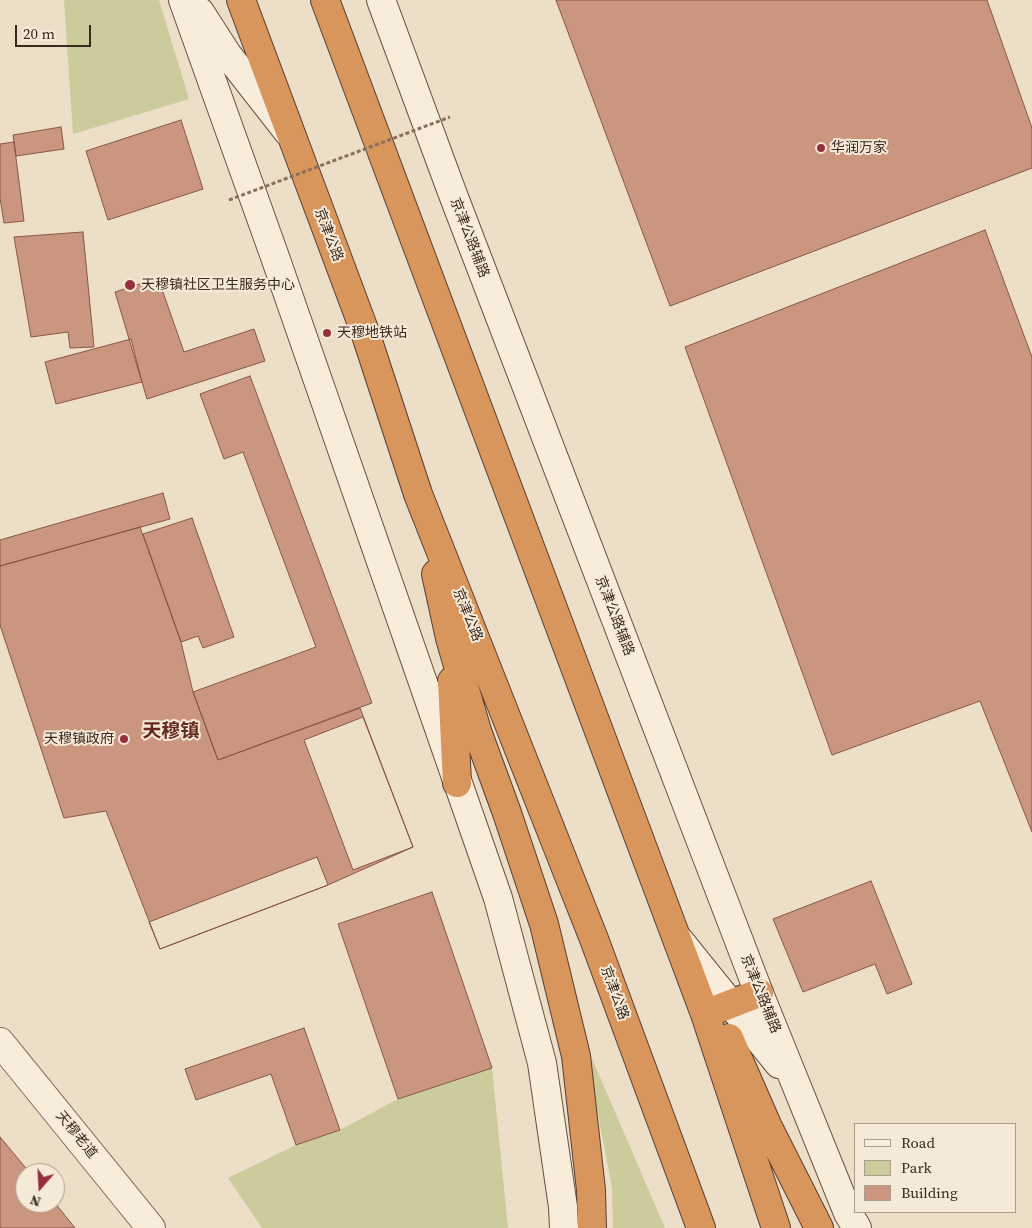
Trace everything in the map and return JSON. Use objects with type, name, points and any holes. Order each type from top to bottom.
[{"type":"highway","name":"京津公路","points":[[241,0],[366,332],[418,494],[591,930],[701,1228]]},
{"type":"highway","points":[[325,0],[676,935],[717,1009],[768,1126],[818,1228]]},
{"type":"highway","points":[[418,494],[450,638],[477,731],[544,924],[576,1056],[591,1190],[592,1228]]},
{"type":"highway","points":[[450,638],[456,783]]},
{"type":"highway","points":[[717,1009],[759,993]]},
{"type":"highway","points":[[717,1009],[776,1228]]},
{"type":"street","points":[[182,0],[285,285],[456,783],[498,898],[542,1063],[563,1207],[564,1228]]},
{"type":"street","points":[[192,0],[227,54],[291,136]]},
{"type":"street","name":"京津公路辅路","points":[[381,0],[455,201],[759,993],[848,1213],[857,1228]]},
{"type":"street","points":[[717,1009],[799,1089]]},
{"type":"street","name":"天穆老道","points":[[0,1042],[151,1228]]},
{"type":"path","points":[[229,200],[450,117]]},
{"type":"green space","points":[[64,0],[159,0],[189,99],[73,134]]},
{"type":"green space","points":[[584,1040],[665,1228],[613,1228],[612,1188]]},
{"type":"green space","points":[[492,1068],[508,1228],[262,1228],[228,1178],[296,1145],[340,1130],[398,1099]]},
{"type":"building","name":"华润万家","points":[[556,0],[987,0],[1032,128],[1032,168],[670,306]]},
{"type":"building","points":[[181,120],[203,189],[108,220],[86,151]]},
{"type":"building","points":[[61,127],[64,149],[16,156],[13,135]]},
{"type":"building","points":[[14,142],[24,221],[4,223],[0,198],[0,144]]},
{"type":"building","points":[[985,230],[1032,357],[1032,832],[980,701],[832,755],[685,347]]},
{"type":"building","points":[[83,232],[94,347],[70,348],[68,332],[31,337],[14,237]]},
{"type":"building","points":[[158,278],[184,352],[254,329],[265,361],[147,399],[115,292]]},
{"type":"building","points":[[131,339],[142,382],[56,404],[45,362]]},
{"type":"building","points":[[250,376],[372,703],[218,760],[193,692],[316,647],[243,452],[224,459],[200,394]]},
{"type":"building","points":[[163,493],[170,519],[0,566],[0,540]]},
{"type":"building","points":[[192,518],[234,637],[203,648],[198,636],[181,642],[143,534]]},
{"type":"building","name":"天穆镇政府","points":[[140,527],[181,642],[193,692],[218,760],[360,708],[413,847],[328,885],[160,949],[106,811],[64,818],[0,625],[0,566]]},
{"type":"building","points":[[363,717],[413,847],[353,870],[304,740]]},
{"type":"building","points":[[317,857],[328,885],[160,949],[149,922]]},
{"type":"building","points":[[871,881],[912,984],[887,994],[875,964],[803,992],[773,919]]},
{"type":"building","points":[[432,892],[492,1068],[398,1099],[338,924]]},
{"type":"building","points":[[304,1028],[340,1130],[296,1145],[271,1074],[196,1100],[185,1069]]},
{"type":"building","points":[[0,1137],[22,1163],[15,1163],[15,1213],[63,1213],[75,1228],[0,1228]]},
{"type":"place","name":"华润万家","points":[[821,148]]},
{"type":"place","name":"天穆镇社区卫生服务中心","points":[[130,285]]},
{"type":"place","name":"天穆地铁站","points":[[327,333]]},
{"type":"place","name":"天穆镇政府","points":[[124,739]]},
{"type":"district","name":"天穆镇","points":[[171,732]]}]
